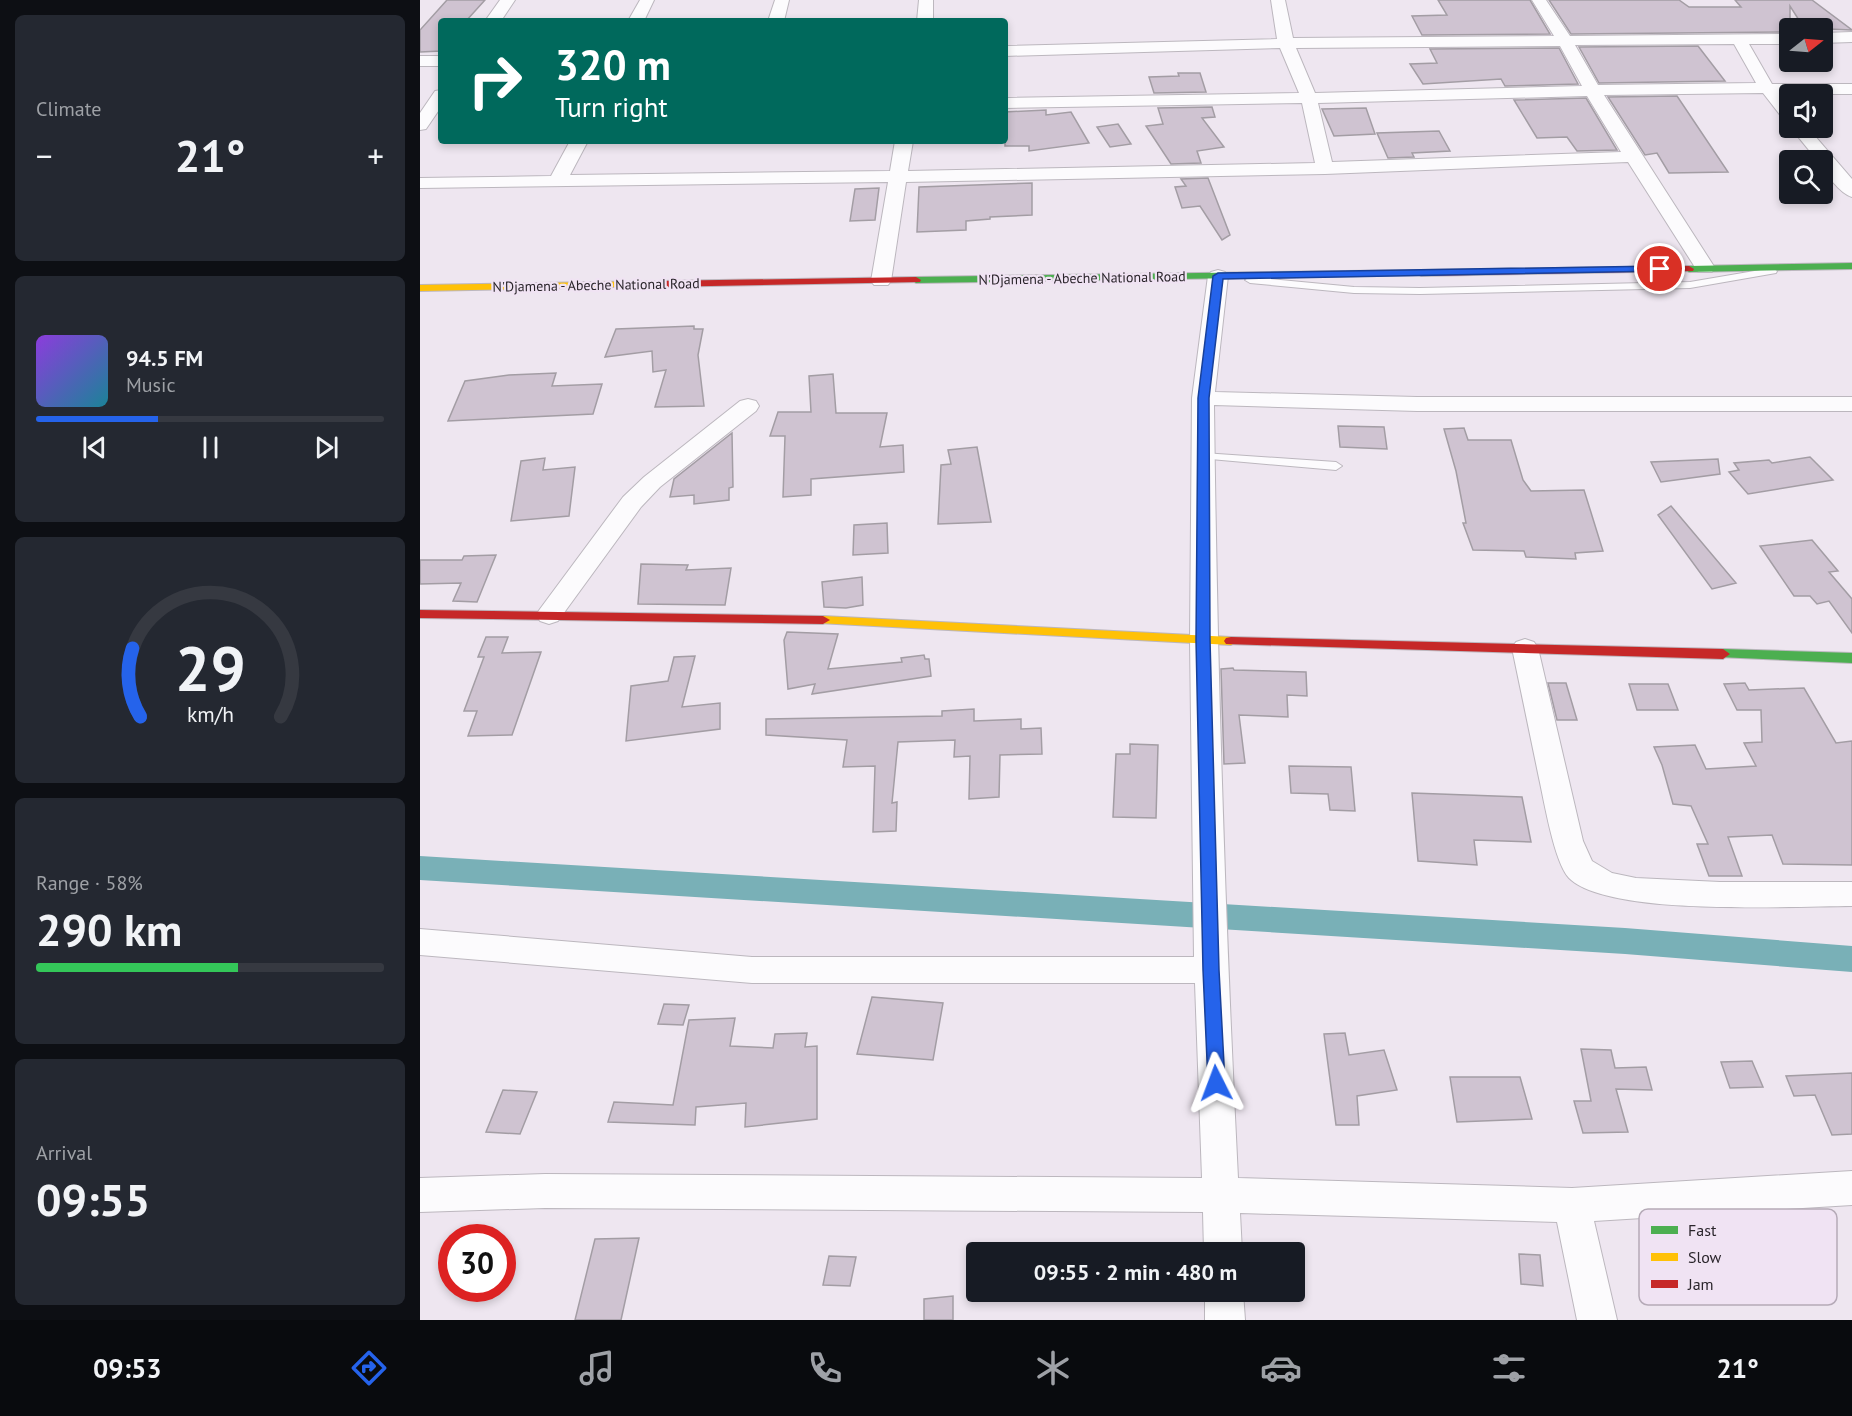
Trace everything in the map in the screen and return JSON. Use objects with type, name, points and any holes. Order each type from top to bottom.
[{"type":"main road","name":"N'Djamena - Abeche National Road","points":[[420,288],[1852,266]]},
{"type":"main road","points":[[420,614],[796,619],[1203,640],[1852,658]]},
{"type":"street","points":[[495,18],[507,0]]},
{"type":"street","points":[[638,18],[647,0]]},
{"type":"street","points":[[777,18],[782,0]]},
{"type":"street","points":[[925,18],[927,0]]},
{"type":"street","points":[[1278,0],[1286,43],[1309,98],[1324,169]]},
{"type":"street","points":[[1539,0],[1565,41],[1591,91],[1705,268]]},
{"type":"street","points":[[1833,38],[1852,37]]},
{"type":"street","points":[[1008,51],[1286,43],[1779,39]]},
{"type":"street","points":[[1739,40],[1766,87],[1779,103]]},
{"type":"street","points":[[420,61],[438,61]]},
{"type":"street","points":[[1008,103],[1766,87],[1852,89]]},
{"type":"street","points":[[423,117],[438,99]]},
{"type":"street","points":[[1807,138],[1852,191]]},
{"type":"street","points":[[558,182],[577,144]]},
{"type":"street","points":[[881,282],[903,144]]},
{"type":"street","points":[[420,183],[1324,169],[1632,157]]},
{"type":"street","points":[[1218,276],[1203,398],[1203,640],[1211,970],[1223,1242]]},
{"type":"street","points":[[1203,398],[1417,404],[1852,405]]},
{"type":"street","points":[[549,615],[632,502],[652,482],[748,406]]},
{"type":"street","points":[[1525,648],[1568,841],[1580,869],[1605,884],[1636,890],[1720,894],[1852,894]]},
{"type":"street","points":[[420,942],[752,970],[1211,970]]},
{"type":"street","points":[[420,1195],[545,1191],[1222,1195],[1572,1205],[1852,1188]]},
{"type":"street","points":[[1572,1205],[1597,1320]]},
{"type":"street","points":[[1224,1302],[1225,1320]]},
{"type":"lane","points":[[1218,276],[1354,290],[1420,291],[1690,285],[1735,279],[1789,267]]},
{"type":"lane","points":[[1203,456],[1336,466]]},
{"type":"building","points":[[447,0],[485,0],[469,18],[438,18],[438,51],[420,52],[420,30]]},
{"type":"building","points":[[1438,0],[1530,0],[1550,34],[1422,35],[1412,16],[1447,15]]},
{"type":"building","points":[[1549,0],[1679,0],[1689,7],[1741,7],[1735,0],[1812,0],[1852,30],[1833,29],[1833,18],[1798,18],[1790,6],[1790,18],[1779,18],[1779,32],[1571,34]]},
{"type":"building","points":[[1698,46],[1725,81],[1599,83],[1579,47]]},
{"type":"building","points":[[1559,48],[1578,84],[1505,86],[1501,79],[1423,84],[1410,64],[1437,63],[1430,49]]},
{"type":"building","points":[[1178,73],[1200,73],[1206,92],[1154,93],[1149,77],[1179,76]]},
{"type":"building","points":[[1677,96],[1728,172],[1669,173],[1657,153],[1645,155],[1608,97]]},
{"type":"building","points":[[1586,98],[1617,150],[1577,151],[1567,137],[1537,138],[1514,100]]},
{"type":"building","points":[[1212,107],[1215,117],[1202,118],[1224,147],[1197,151],[1201,163],[1171,164],[1146,126],[1163,124],[1158,108]]},
{"type":"building","points":[[1366,108],[1375,134],[1334,136],[1322,109]]},
{"type":"building","points":[[1046,110],[1046,115],[1071,112],[1089,143],[1029,151],[1029,146],[1005,146],[1008,144],[1008,112]]},
{"type":"building","points":[[1118,124],[1131,144],[1110,147],[1097,127]]},
{"type":"building","points":[[1439,131],[1450,151],[1412,153],[1414,157],[1388,158],[1377,133]]},
{"type":"building","points":[[1208,178],[1230,235],[1222,240],[1200,206],[1182,208],[1175,187],[1186,186],[1181,179]]},
{"type":"building","points":[[1032,183],[1032,215],[990,217],[990,219],[966,221],[966,230],[917,232],[919,187]]},
{"type":"building","points":[[879,188],[875,220],[850,221],[855,189]]},
{"type":"building","points":[[694,326],[694,329],[703,329],[698,355],[704,406],[655,407],[666,370],[653,372],[652,351],[605,357],[616,329]]},
{"type":"building","points":[[556,373],[552,386],[602,384],[593,414],[448,421],[465,381],[509,375]]},
{"type":"building","points":[[833,374],[836,413],[887,413],[880,447],[903,445],[904,472],[811,479],[811,495],[783,497],[785,436],[770,436],[778,412],[811,412],[809,376]]},
{"type":"building","points":[[1338,426],[1384,427],[1387,449],[1340,447]]},
{"type":"building","points":[[1464,428],[1468,440],[1511,440],[1523,480],[1531,491],[1584,490],[1603,551],[1575,553],[1576,559],[1526,557],[1524,551],[1473,550],[1463,523],[1466,523],[1456,471],[1444,429]]},
{"type":"building","points":[[732,433],[733,487],[729,488],[729,500],[694,504],[694,495],[670,497],[674,479]]},
{"type":"building","points":[[977,447],[991,522],[938,524],[941,465],[951,464],[948,450]]},
{"type":"building","points":[[1810,457],[1833,480],[1748,494],[1729,472],[1739,470],[1734,463],[1769,460],[1772,463]]},
{"type":"building","points":[[545,458],[543,470],[575,467],[569,516],[511,521],[521,461]]},
{"type":"building","points":[[1718,459],[1720,474],[1661,482],[1651,462]]},
{"type":"building","points":[[1671,506],[1736,583],[1712,589],[1658,515]]},
{"type":"building","points":[[887,523],[888,553],[853,555],[854,525]]},
{"type":"building","points":[[1812,540],[1838,571],[1829,572],[1852,599],[1852,633],[1829,601],[1817,604],[1810,596],[1794,596],[1760,546]]},
{"type":"building","points":[[496,555],[477,602],[453,601],[461,583],[420,584],[420,560],[462,560],[464,556]]},
{"type":"building","points":[[641,564],[688,565],[686,570],[731,568],[725,605],[638,604]]},
{"type":"building","points":[[862,577],[863,605],[846,608],[824,607],[822,582]]},
{"type":"building","points":[[787,632],[838,634],[828,669],[902,662],[901,658],[924,655],[925,659],[929,659],[931,676],[812,694],[815,684],[788,689],[784,640]]},
{"type":"building","points":[[486,637],[508,637],[502,653],[541,652],[512,735],[468,736],[477,711],[464,711],[484,657],[478,657]]},
{"type":"building","points":[[695,656],[682,707],[720,703],[720,729],[626,741],[631,686],[668,681],[674,657]]},
{"type":"building","points":[[1233,668],[1234,670],[1306,672],[1307,696],[1287,695],[1288,717],[1239,715],[1245,763],[1224,764],[1221,669]]},
{"type":"building","points":[[1548,683],[1566,683],[1577,720],[1557,720]]},
{"type":"building","points":[[1745,683],[1749,690],[1804,688],[1836,743],[1852,741],[1852,865],[1783,864],[1772,835],[1728,837],[1742,876],[1709,876],[1697,844],[1708,844],[1691,806],[1673,804],[1662,765],[1654,747],[1695,745],[1706,769],[1756,766],[1744,743],[1762,742],[1761,710],[1737,710],[1724,684]]},
{"type":"building","points":[[1629,684],[1668,684],[1678,710],[1637,710]]},
{"type":"building","points":[[974,709],[974,721],[1021,719],[1021,729],[1041,728],[1042,754],[1000,755],[999,797],[969,799],[970,756],[954,757],[955,740],[898,742],[892,803],[897,802],[896,831],[873,832],[875,766],[843,767],[847,740],[766,735],[766,719],[942,716],[942,711]]},
{"type":"building","points":[[1130,744],[1158,745],[1156,818],[1113,817],[1116,754],[1130,754]]},
{"type":"building","points":[[1289,766],[1351,767],[1355,811],[1330,810],[1328,794],[1291,793]]},
{"type":"building","points":[[1412,793],[1522,797],[1531,842],[1474,840],[1477,865],[1418,861]]},
{"type":"building","points":[[872,997],[943,1003],[933,1060],[857,1054]]},
{"type":"building","points":[[664,1004],[689,1005],[683,1025],[658,1024]]},
{"type":"building","points":[[735,1018],[730,1046],[773,1048],[775,1034],[807,1033],[805,1047],[817,1046],[817,1119],[745,1127],[746,1103],[696,1107],[695,1125],[608,1122],[614,1102],[673,1105],[689,1020]]},
{"type":"building","points":[[1345,1033],[1349,1055],[1384,1050],[1397,1090],[1357,1096],[1359,1125],[1336,1125],[1324,1034]]},
{"type":"building","points":[[1581,1049],[1611,1050],[1615,1068],[1646,1067],[1652,1090],[1616,1089],[1628,1132],[1583,1133],[1574,1101],[1591,1101]]},
{"type":"building","points":[[1752,1061],[1763,1087],[1730,1088],[1721,1062]]},
{"type":"building","points":[[1852,1073],[1852,1134],[1832,1135],[1815,1095],[1794,1096],[1786,1076]]},
{"type":"building","points":[[1450,1077],[1520,1077],[1532,1119],[1457,1122]]},
{"type":"building","points":[[503,1090],[537,1092],[520,1134],[486,1132]]},
{"type":"building","points":[[639,1238],[621,1320],[575,1320],[595,1239]]},
{"type":"building","points":[[1519,1254],[1540,1255],[1543,1286],[1521,1284]]},
{"type":"building","points":[[829,1256],[856,1257],[850,1286],[823,1285]]},
{"type":"building","points":[[953,1296],[953,1320],[924,1320],[924,1299]]},
{"type":"waterway","points":[[420,868],[1625,941],[1852,959]]},
{"type":"traffic: fast","points":[[1689,269],[1852,266]]},
{"type":"traffic: fast","points":[[916,280],[1421,273]]},
{"type":"traffic: fast","points":[[1723,654],[1852,658]]},
{"type":"traffic: slow","points":[[420,288],[658,284]]},
{"type":"traffic: slow","points":[[823,620],[1231,641]]},
{"type":"traffic: jam","points":[[1421,273],[1689,269]]},
{"type":"traffic: jam","points":[[658,284],[916,280]]},
{"type":"traffic: jam","points":[[420,614],[823,620]]},
{"type":"traffic: jam","points":[[1231,641],[1723,654]]},
{"type":"route","points":[[1216,1083],[1203,640],[1203,398],[1218,276],[1660,269]]}]
